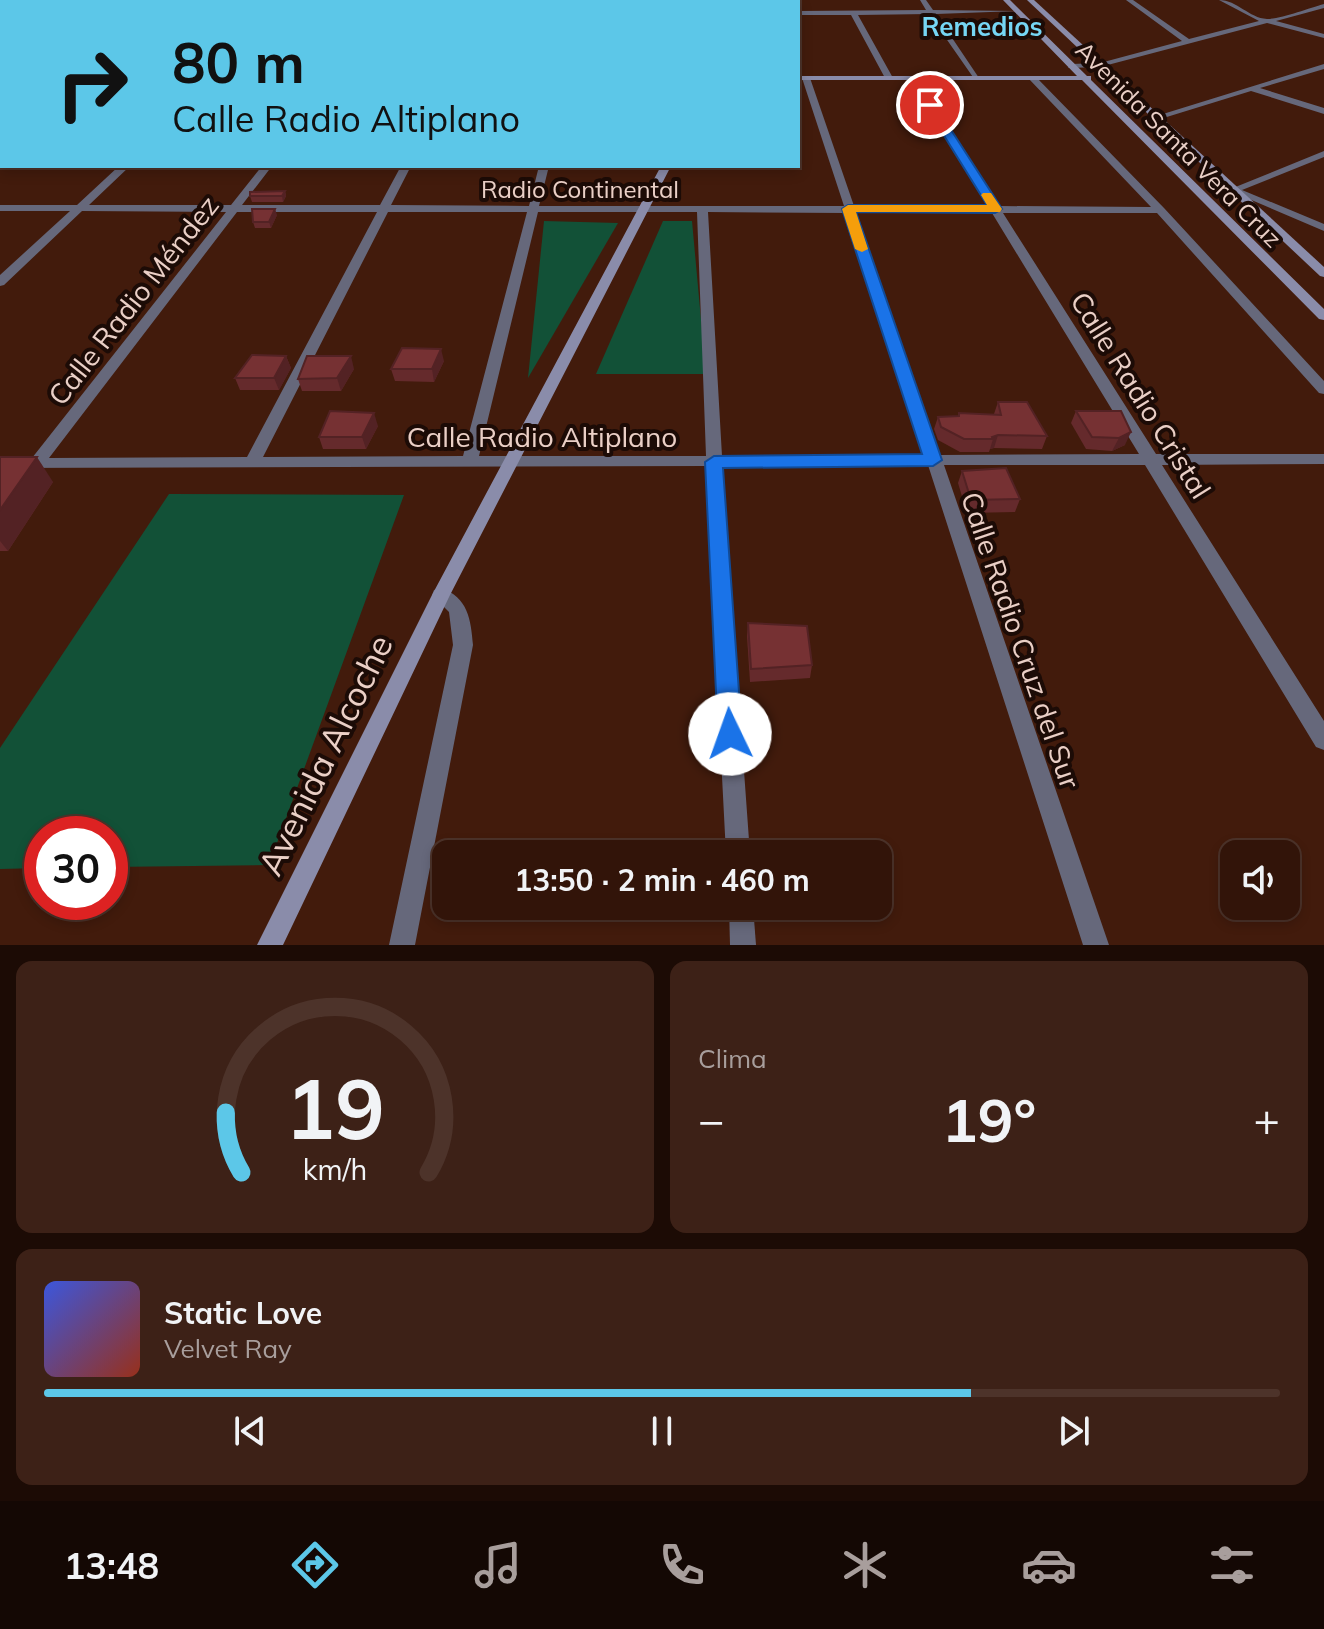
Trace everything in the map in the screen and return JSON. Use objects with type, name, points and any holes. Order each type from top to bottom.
[{"type":"street","points":[[923,0],[975,78]]},
{"type":"street","name":"Avenida Santa Vera Cruz","points":[[1006,0],[1324,316]]},
{"type":"street","name":"Avenida Santa Vera Cruz","points":[[1030,0],[1324,273]]},
{"type":"street","points":[[1129,0],[1189,43]]},
{"type":"street","points":[[1222,0],[1245,14],[1324,36]]},
{"type":"street","points":[[1316,0],[1324,5]]},
{"type":"street","points":[[1071,66],[1100,65],[1324,5]]},
{"type":"street","points":[[800,13],[1018,11]]},
{"type":"street","points":[[854,13],[889,78]]},
{"type":"street","points":[[1154,118],[1324,66]]},
{"type":"street","points":[[802,78],[1112,77]]},
{"type":"street","name":"Calle Radio Cruz del Sur","points":[[802,78],[1096,945]]},
{"type":"street","name":"Calle Radio Cristal","points":[[914,78],[1324,740]]},
{"type":"street","points":[[1033,79],[1160,210],[1324,390]]},
{"type":"street","points":[[1254,89],[1324,111]]},
{"type":"street","points":[[1233,190],[1324,154]]},
{"type":"street","points":[[0,282],[123,168]]},
{"type":"street","name":"Calle Radio Méndez","points":[[36,463],[265,168]]},
{"type":"street","points":[[252,462],[405,168]]},
{"type":"street","points":[[470,461],[544,168]]},
{"type":"street","points":[[512,461],[665,168]]},
{"type":"street","points":[[1233,190],[1324,228]]},
{"type":"street","name":"Radio Continental","points":[[0,208],[1160,210]]},
{"type":"street","points":[[702,208],[737,840]]},
{"type":"street","name":"Calle Radio Altiplano","points":[[0,463],[1324,459]]},
{"type":"street","name":"Avenida Alcoche","points":[[270,945],[441,595],[512,461]]},
{"type":"street","points":[[402,945],[463,645],[460,611],[454,602],[441,595]]},
{"type":"street","points":[[742,920],[743,945]]},
{"type":"green space","points":[[544,221],[618,223],[528,378]]},
{"type":"green space","points":[[663,221],[692,221],[706,374],[596,374]]},
{"type":"green space","points":[[169,494],[404,495],[269,865],[128,867],[128,816],[24,816],[24,868],[0,869],[0,748]]},
{"type":"building","points":[[285,191],[282,196],[250,196],[250,192]]},
{"type":"building","points":[[252,209],[275,209],[269,222],[253,222]]},
{"type":"building","points":[[402,348],[441,349],[432,369],[391,369]]},
{"type":"building","points":[[252,355],[286,356],[274,378],[235,378]]},
{"type":"building","points":[[307,356],[351,356],[337,378],[298,379]]},
{"type":"building","points":[[998,402],[1027,402],[1047,436],[998,435],[993,439],[964,439],[941,427],[938,417],[959,416],[959,413],[1001,415]]},
{"type":"building","points":[[330,411],[374,413],[362,437],[319,437]]},
{"type":"building","points":[[1076,411],[1121,411],[1131,432],[1119,438],[1092,437]]},
{"type":"building","points":[[0,457],[37,457],[0,510]]},
{"type":"building","points":[[1006,468],[1020,499],[971,500],[962,471]]},
{"type":"building","points":[[748,623],[807,626],[812,665],[751,669]]},
{"type":"slow traffic","points":[[862,249],[848,209],[995,209],[987,195]]},
{"type":"district","name":"Remedios","points":[[982,26]]},
{"type":"route","points":[[730,734],[714,462],[933,460],[848,209],[995,209],[930,105]]}]
